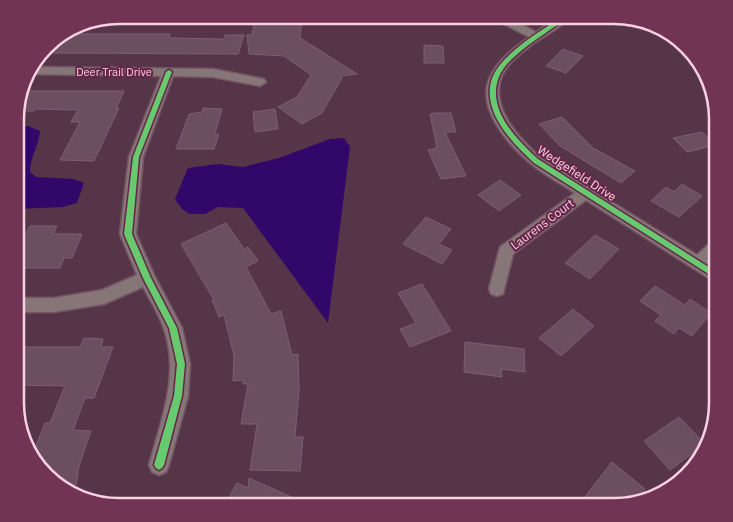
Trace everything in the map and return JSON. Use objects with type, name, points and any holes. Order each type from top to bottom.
[{"type":"street","points":[[512,24],[537,37]]},
{"type":"street","name":"Wedgefield Drive","points":[[555,24],[504,64],[494,82],[494,103],[502,125],[520,148],[536,161],[709,271]]},
{"type":"street","name":"Deer Trail Drive","points":[[36,71],[213,73],[242,77],[260,82]]},
{"type":"street","points":[[159,465],[178,396],[181,364],[173,328],[147,278],[128,234],[136,157],[169,72]]},
{"type":"street","name":"Laurens Court","points":[[497,288],[506,251],[585,192]]},
{"type":"street","points":[[698,264],[709,253]]},
{"type":"street","points":[[24,305],[54,305],[104,296],[147,278]]},
{"type":"shaded area","points":[[24,126],[40,131],[31,161],[30,172],[36,177],[74,179],[84,183],[77,203],[63,207],[24,209]]},
{"type":"shaded area","points":[[344,138],[350,147],[328,323],[243,208],[218,207],[205,214],[190,214],[182,209],[175,199],[188,168],[218,164],[243,167],[279,158],[330,139]]},
{"type":"building","points":[[254,24],[301,24],[300,38],[357,74],[341,76],[342,78],[322,113],[302,124],[278,107],[297,97],[311,75],[284,56],[249,54],[247,35],[252,35]]},
{"type":"building","points":[[80,32],[79,34],[170,34],[169,38],[224,39],[225,35],[244,35],[238,54],[50,53],[71,36]]},
{"type":"building","points":[[424,45],[443,46],[444,63],[424,63]]},
{"type":"building","points":[[563,49],[583,56],[566,73],[546,66]]},
{"type":"building","points":[[28,91],[124,91],[116,108],[119,108],[94,161],[60,160],[80,122],[71,122],[78,110],[36,109],[34,111],[25,111]]},
{"type":"building","points":[[203,108],[222,109],[215,134],[219,134],[214,149],[176,149],[189,114],[202,112]]},
{"type":"building","points":[[275,109],[278,129],[255,132],[253,112]]},
{"type":"building","points":[[451,113],[456,132],[445,132],[466,176],[441,179],[428,150],[437,148],[430,114]]},
{"type":"building","points":[[562,117],[593,148],[635,171],[621,183],[560,146],[539,124]]},
{"type":"building","points":[[702,132],[709,138],[709,147],[687,152],[673,138]]},
{"type":"building","points":[[500,180],[521,195],[499,211],[478,195]]},
{"type":"building","points":[[682,184],[702,196],[679,217],[651,201],[666,187],[674,192]]},
{"type":"building","points":[[426,217],[451,229],[439,244],[452,250],[442,264],[403,244]]},
{"type":"building","points":[[226,223],[244,249],[248,247],[258,261],[246,267],[271,314],[281,311],[292,355],[298,354],[299,391],[295,437],[303,437],[300,471],[250,470],[257,424],[241,424],[248,384],[243,384],[243,380],[233,381],[234,356],[224,315],[219,317],[212,300],[214,300],[181,244]]},
{"type":"building","points":[[30,226],[57,226],[53,234],[82,234],[72,258],[64,258],[60,268],[24,268],[24,237]]},
{"type":"building","points":[[595,235],[619,249],[590,279],[565,263]]},
{"type":"building","points":[[422,284],[451,331],[410,347],[400,329],[416,323],[398,293]]},
{"type":"building","points":[[655,286],[685,305],[690,299],[709,312],[709,315],[692,336],[679,328],[674,334],[655,321],[661,315],[640,301]]},
{"type":"building","points":[[573,309],[594,326],[561,356],[539,338]]},
{"type":"building","points":[[84,338],[103,339],[101,347],[113,347],[94,398],[85,398],[73,430],[91,431],[79,466],[76,488],[61,479],[43,461],[35,447],[45,423],[50,423],[65,386],[24,385],[24,347],[80,347]]},
{"type":"building","points":[[465,342],[524,349],[525,372],[501,369],[502,377],[464,372]]},
{"type":"building","points":[[679,417],[702,441],[698,449],[670,470],[644,441]]},
{"type":"building","points":[[612,462],[645,489],[641,494],[627,497],[584,498]]},
{"type":"building","points":[[249,478],[294,498],[229,498],[237,483],[248,488]]},
{"type":"cycle path","points":[[554,24],[519,50],[505,63],[496,76],[493,89],[494,103],[507,129],[536,161],[709,271]]},
{"type":"cycle path","points":[[159,465],[178,396],[181,364],[173,328],[147,278],[128,234],[136,157],[169,72]]}]
